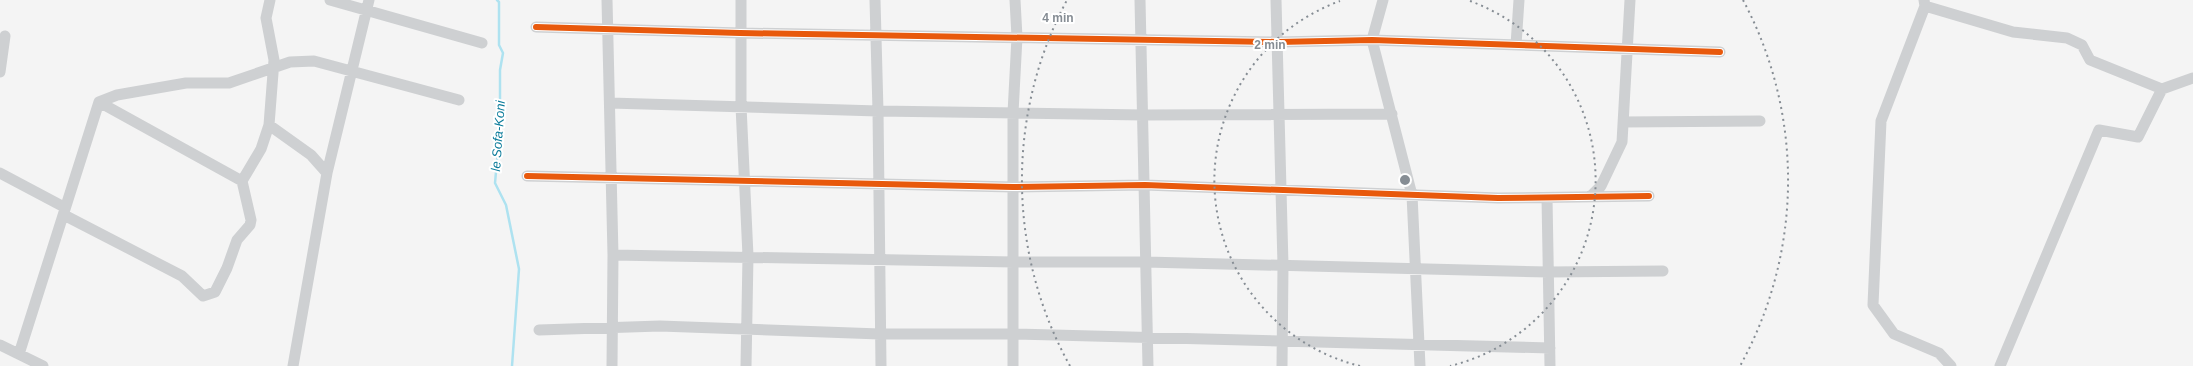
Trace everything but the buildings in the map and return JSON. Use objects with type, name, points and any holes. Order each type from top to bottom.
[{"type":"street","points":[[0,173],[64,211],[182,276],[203,296],[215,292],[227,268],[237,240],[250,225],[242,181],[261,149],[269,125],[274,60],[266,18],[270,0]]},
{"type":"street","points":[[330,0],[367,5],[482,43]]},
{"type":"street","points":[[607,0],[613,255],[611,326],[612,366]]},
{"type":"street","points":[[741,0],[740,106],[748,256],[746,366]]},
{"type":"street","points":[[875,0],[881,366]]},
{"type":"street","points":[[1013,366],[1013,113],[1017,37],[1015,0]]},
{"type":"street","points":[[1140,0],[1148,366]]},
{"type":"street","points":[[1276,0],[1283,265],[1282,366]]},
{"type":"street","points":[[1383,0],[1372,40],[1412,195],[1414,267],[1420,344],[1420,366]]},
{"type":"street","points":[[1516,45],[1519,0]]},
{"type":"street","points":[[1590,197],[1601,186],[1622,142],[1630,0]]},
{"type":"street","points":[[1951,366],[1939,353],[1894,334],[1873,305],[1881,121],[1924,3],[2013,32],[2066,38],[2082,44],[2090,60],[2162,89],[2193,78]]},
{"type":"street","points":[[294,366],[327,173],[367,5]]},
{"type":"street","points":[[536,27],[875,36],[1278,42],[1372,40],[1720,52]]},
{"type":"street","points":[[0,72],[6,36]]},
{"type":"street","points":[[98,102],[117,95],[186,83],[229,83],[290,62],[314,61],[459,100]]},
{"type":"street","points":[[2000,366],[2099,130],[2138,137],[2162,89]]},
{"type":"street","points":[[98,102],[242,181]]},
{"type":"street","points":[[19,354],[98,102]]},
{"type":"street","points":[[610,103],[740,106],[878,112],[1143,115],[1392,114]]},
{"type":"street","points":[[1623,122],[1760,121]]},
{"type":"street","points":[[269,125],[311,155],[327,173]]},
{"type":"street","points":[[527,176],[1013,186],[1144,185],[1412,195],[1547,198],[1649,196]]},
{"type":"street","points":[[1547,198],[1550,366]]},
{"type":"street","points":[[613,255],[748,256],[1014,262],[1146,262],[1414,267],[1548,272],[1663,271]]},
{"type":"street","points":[[539,330],[611,326],[660,326],[880,334],[1014,334],[1550,348]]},
{"type":"street","points":[[0,345],[43,366]]},
{"type":"waterway","name":"le Sofa-Koni","points":[[497,0],[499,2],[499,45],[503,53],[500,70],[500,127],[495,183],[506,205],[519,269],[512,366]]},
{"type":"cycle path","points":[[536,27],[740,33],[1278,42],[1372,40],[1720,52]]},
{"type":"cycle path","points":[[527,176],[1013,187],[1145,185],[1498,198],[1649,196]]}]
